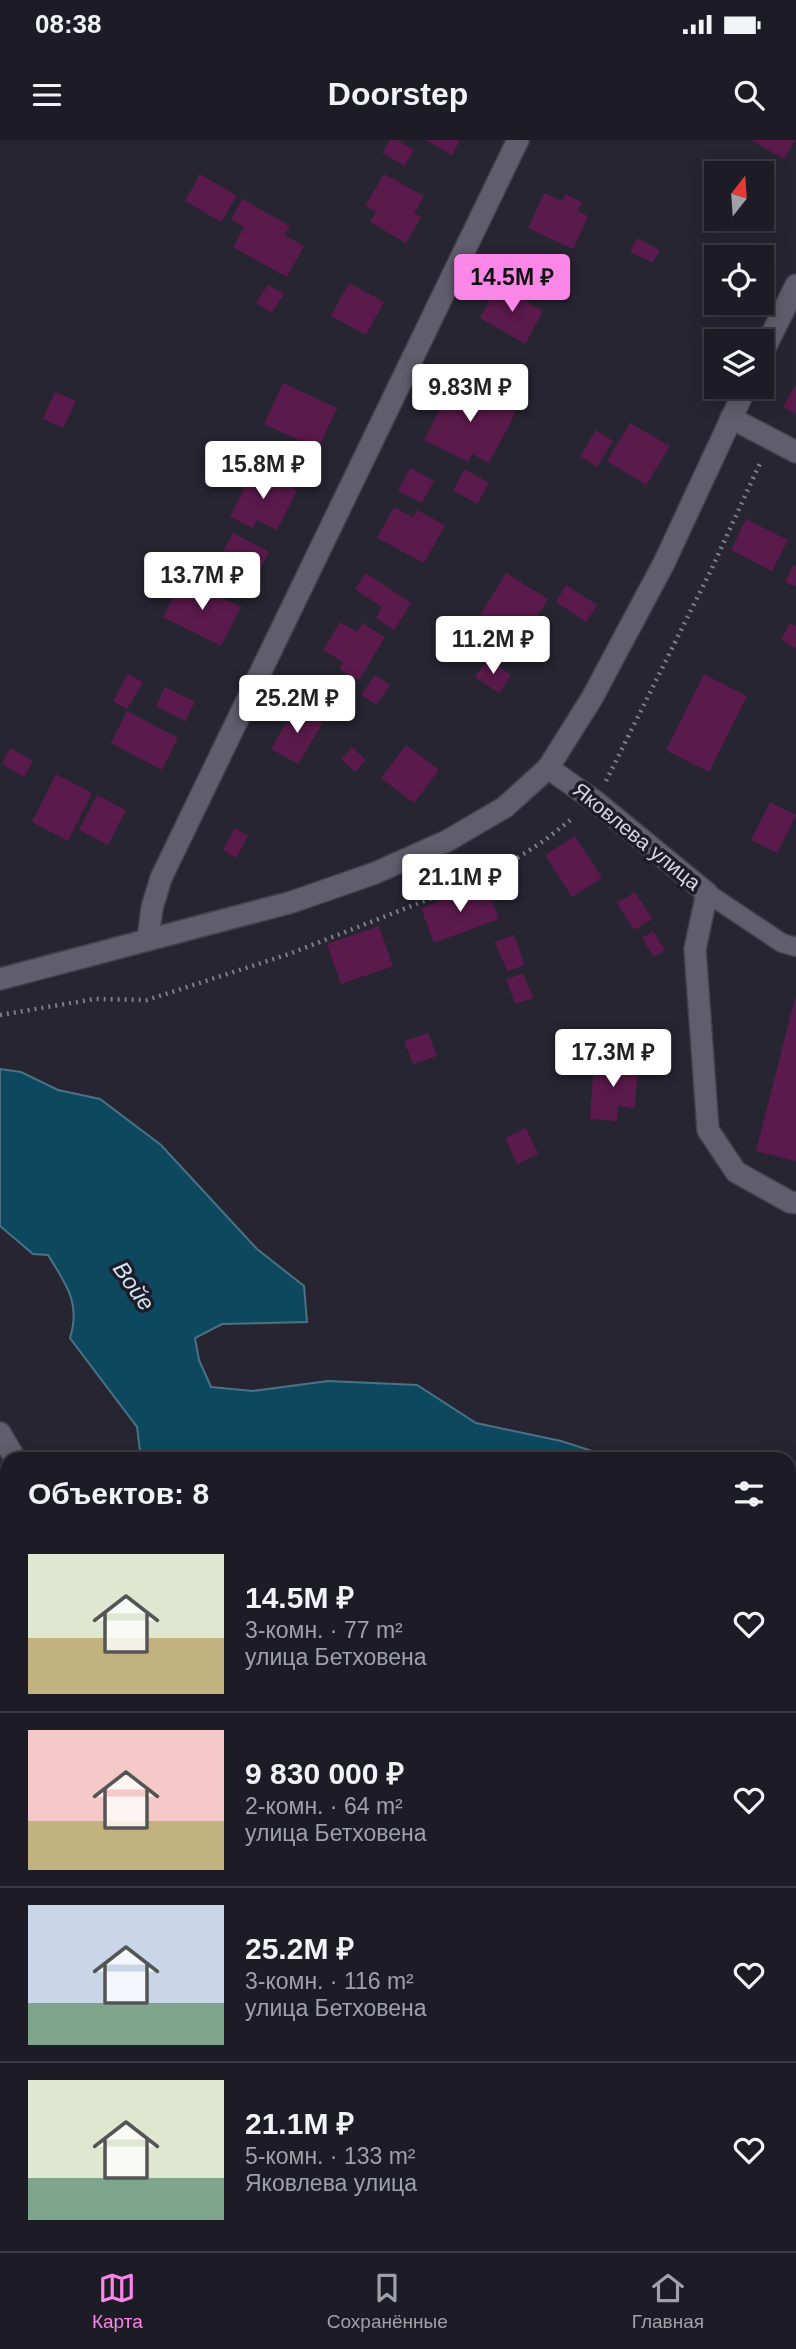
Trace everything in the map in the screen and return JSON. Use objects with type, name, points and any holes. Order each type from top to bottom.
[{"type":"street","points":[[148,939],[152,908],[161,878],[518,140]]},
{"type":"street","points":[[774,330],[796,285]]},
{"type":"street","points":[[0,979],[292,902],[376,873],[447,841],[505,807],[548,768],[592,698],[664,563],[740,399]]},
{"type":"street","points":[[731,418],[796,452]]},
{"type":"street","name":"Яковлева улица","points":[[548,768],[595,801],[707,893],[695,949],[708,1130],[736,1172],[796,1203]]},
{"type":"street","points":[[0,1433],[11,1452]]},
{"type":"lane","points":[[707,893],[782,943],[796,947]]},
{"type":"water","name":"Войе","points":[[0,1069],[21,1072],[58,1090],[100,1099],[161,1145],[257,1249],[304,1286],[307,1322],[222,1324],[195,1338],[199,1360],[211,1387],[253,1391],[328,1381],[417,1385],[476,1423],[561,1441],[595,1452],[140,1452],[137,1427],[70,1338],[73,1304],[61,1275],[48,1255],[33,1254],[0,1226]]},
{"type":"building","points":[[390,140],[397,140],[414,150],[404,166],[383,153]]},
{"type":"building","points":[[426,140],[460,140],[452,155]]},
{"type":"building","points":[[751,140],[795,140],[784,159]]},
{"type":"building","points":[[200,174],[237,196],[221,222],[185,201]]},
{"type":"building","points":[[384,174],[424,196],[414,213],[421,217],[406,243],[370,222],[376,212],[365,206]]},
{"type":"building","points":[[544,193],[562,201],[565,194],[582,202],[578,211],[588,216],[573,249],[528,228]]},
{"type":"building","points":[[242,199],[290,226],[284,235],[304,246],[287,277],[233,247],[244,227],[231,219]]},
{"type":"building","points":[[637,238],[660,250],[653,263],[630,252]]},
{"type":"building","points":[[349,283],[384,302],[366,335],[331,316]]},
{"type":"building","points":[[268,285],[284,294],[272,313],[256,303]]},
{"type":"building","points":[[498,285],[543,311],[525,344],[480,318]]},
{"type":"building","points":[[455,380],[516,412],[489,463],[472,454],[468,462],[424,440]]},
{"type":"building","points":[[283,383],[337,408],[318,449],[264,424]]},
{"type":"building","points":[[796,384],[796,414],[783,407]]},
{"type":"building","points":[[55,392],[76,401],[63,428],[43,419]]},
{"type":"building","points":[[630,423],[670,446],[646,485],[607,461]]},
{"type":"building","points":[[596,430],[613,441],[597,467],[580,456]]},
{"type":"building","points":[[410,468],[434,481],[422,503],[398,491]]},
{"type":"building","points":[[254,469],[297,490],[277,530],[257,520],[253,528],[230,517]]},
{"type":"building","points":[[465,469],[489,483],[477,504],[453,490]]},
{"type":"building","points":[[394,507],[413,517],[417,510],[445,525],[424,563],[377,538]]},
{"type":"building","points":[[746,519],[788,540],[772,571],[731,550]]},
{"type":"building","points":[[233,533],[269,552],[251,586],[215,566]]},
{"type":"building","points":[[169,556],[187,565],[173,592],[155,582]]},
{"type":"building","points":[[793,565],[796,566],[796,587],[785,582]]},
{"type":"building","points":[[366,573],[411,603],[394,630],[376,618],[382,607],[355,589]]},
{"type":"building","points":[[506,573],[548,599],[522,641],[480,615]]},
{"type":"building","points":[[183,578],[241,607],[221,646],[163,617]]},
{"type":"building","points":[[566,585],[597,605],[586,622],[556,602]]},
{"type":"building","points":[[340,622],[357,632],[362,623],[385,637],[359,680],[339,669],[343,662],[323,650]]},
{"type":"building","points":[[790,623],[796,627],[796,649],[781,639]]},
{"type":"building","points":[[488,659],[511,675],[499,693],[475,677]]},
{"type":"building","points":[[128,674],[143,682],[127,709],[113,701]]},
{"type":"building","points":[[704,674],[747,696],[709,772],[666,750]]},
{"type":"building","points":[[375,675],[390,685],[376,705],[361,694]]},
{"type":"building","points":[[165,687],[195,702],[185,721],[156,706]]},
{"type":"building","points":[[296,706],[323,722],[298,764],[271,749]]},
{"type":"building","points":[[127,711],[178,738],[162,770],[111,743]]},
{"type":"building","points":[[406,745],[439,770],[414,803],[381,778]]},
{"type":"building","points":[[352,747],[366,760],[355,772],[341,759]]},
{"type":"building","points":[[10,748],[33,761],[24,777],[2,764]]},
{"type":"building","points":[[56,774],[92,793],[68,841],[32,822]]},
{"type":"building","points":[[97,795],[126,810],[108,845],[79,830]]},
{"type":"building","points":[[770,802],[796,815],[777,853],[751,840]]},
{"type":"building","points":[[235,828],[248,836],[236,858],[223,850]]},
{"type":"building","points":[[575,836],[602,878],[572,897],[545,855]]},
{"type":"building","points":[[486,884],[499,919],[434,943],[421,908]]},
{"type":"building","points":[[635,892],[652,919],[634,930],[617,903]]},
{"type":"building","points":[[379,926],[393,966],[341,984],[327,944]]},
{"type":"building","points":[[653,931],[665,950],[654,957],[642,938]]},
{"type":"building","points":[[514,935],[525,965],[507,971],[495,942]]},
{"type":"building","points":[[523,973],[533,998],[515,1004],[506,979]]},
{"type":"building","points":[[796,998],[796,1161],[756,1151]]},
{"type":"building","points":[[428,1033],[437,1056],[413,1064],[404,1041]]},
{"type":"building","points":[[594,1060],[638,1064],[635,1108],[618,1106],[617,1121],[590,1119]]},
{"type":"building","points":[[526,1128],[538,1154],[517,1164],[505,1138]]}]
